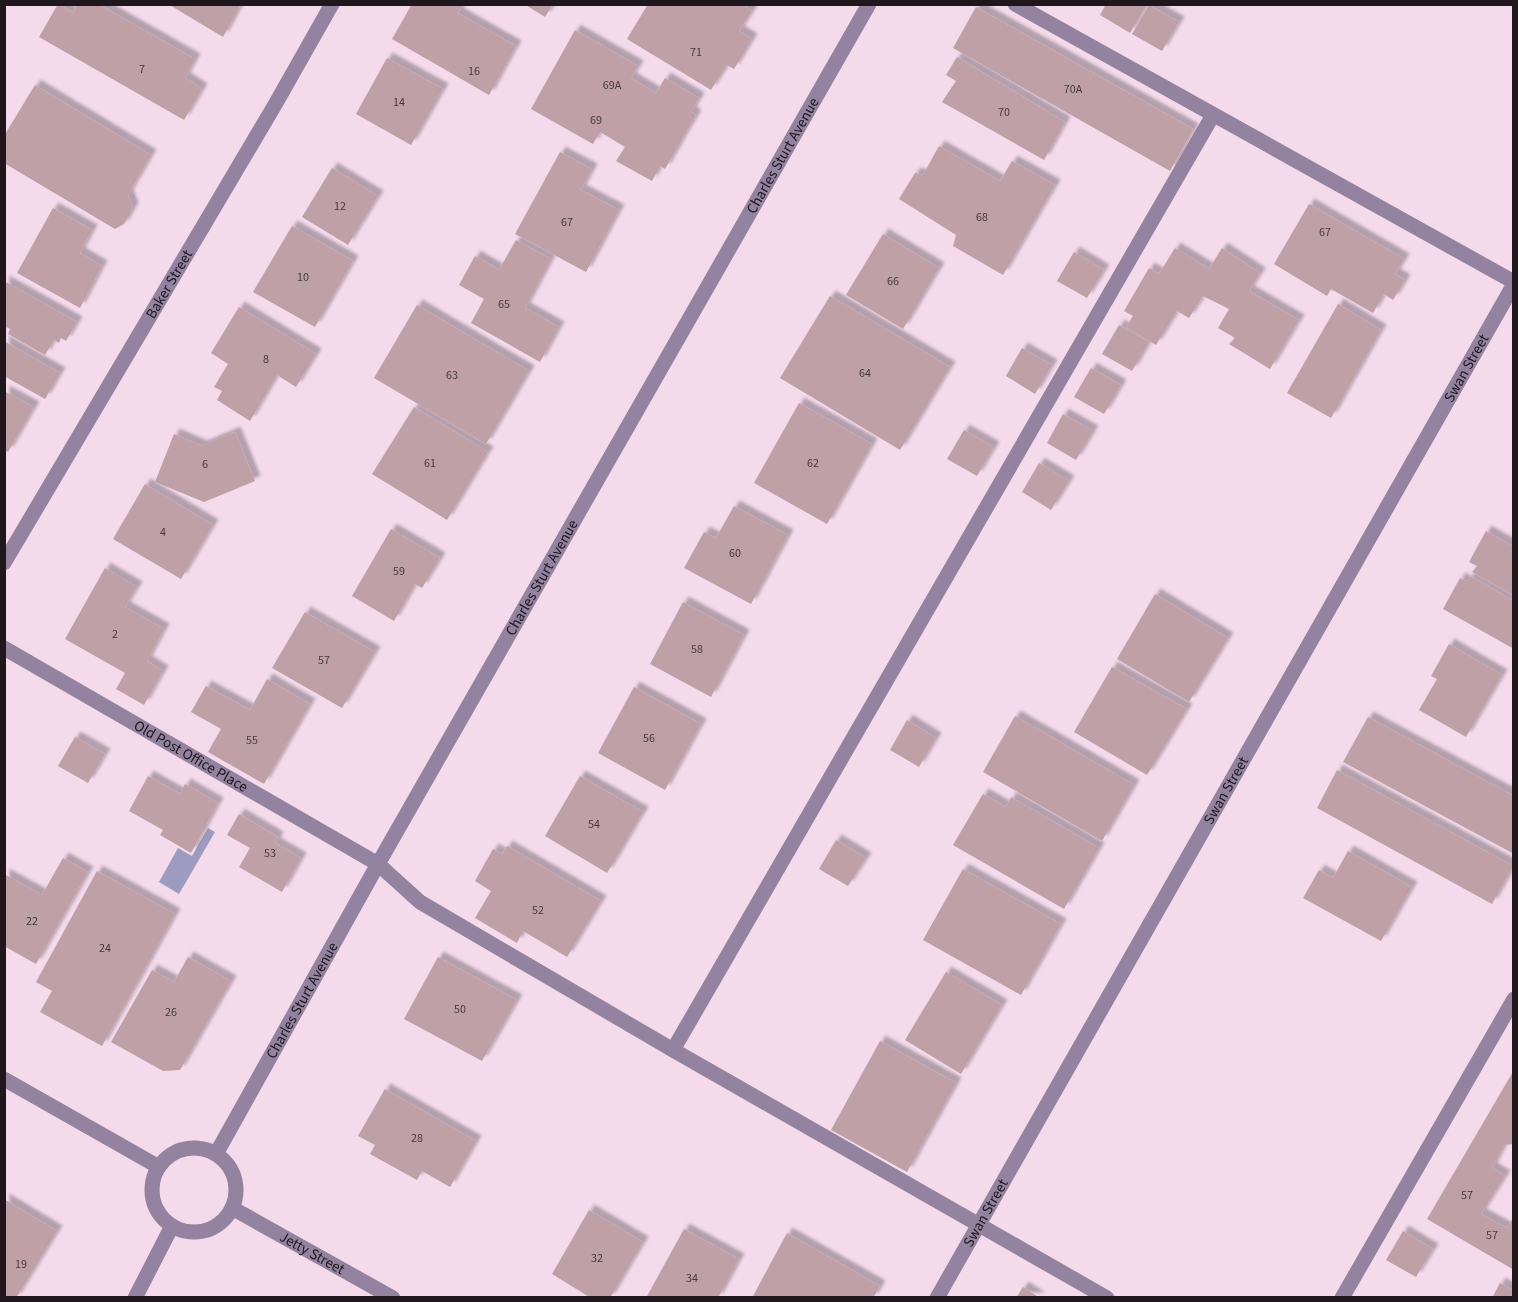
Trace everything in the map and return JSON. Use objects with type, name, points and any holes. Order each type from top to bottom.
[{"type":"street","name":"Baker Street","points":[[4,563],[276,103],[332,4]]},
{"type":"street","name":"Charles Sturt Avenue","points":[[216,1154],[378,864],[869,4]]},
{"type":"street","points":[[1015,4],[1514,283]]},
{"type":"street","points":[[673,1050],[1213,115]]},
{"type":"street","name":"Swan Street","points":[[937,1298],[1514,283]]},
{"type":"street","name":"Old Post Office Place","points":[[4,648],[378,864],[420,902],[673,1050],[1107,1298]]},
{"type":"street","points":[[1342,1298],[1514,999]]},
{"type":"street","points":[[4,1079],[159,1167]]},
{"type":"street","points":[[191,1148],[204,1149],[216,1154],[226,1162],[236,1184],[236,1196],[225,1220],[200,1232],[185,1231],[172,1226],[162,1217],[155,1205],[152,1193],[159,1167],[167,1158],[179,1151],[191,1148]]},
{"type":"street","name":"Jetty Street","points":[[232,1208],[393,1298]]},
{"type":"street","points":[[135,1298],[172,1226]]},
{"type":"water","points":[[208,828],[215,832],[179,894],[159,882],[178,848],[192,856]]},
{"type":"building","points":[[58,4],[73,13],[77,4],[98,4],[195,59],[185,78],[202,89],[184,120],[39,37]]},
{"type":"building","points":[[168,4],[241,4],[223,37]]},
{"type":"building","points":[[412,4],[463,4],[458,13],[516,46],[489,95],[392,39]]},
{"type":"building","points":[[524,4],[553,4],[545,17]]},
{"type":"building","points":[[648,4],[742,4],[752,11],[739,31],[752,39],[734,69],[727,65],[711,90],[627,39]]},
{"type":"building","points":[[1106,4],[1147,4],[1130,33],[1100,15]]},
{"type":"building","points":[[1149,5],[1179,22],[1162,51],[1132,34]]},
{"type":"building","points":[[976,7],[1193,129],[1170,171],[953,48]]},
{"type":"building","points":[[575,30],[638,66],[631,78],[656,93],[665,78],[699,98],[691,112],[696,115],[665,169],[660,166],[652,181],[616,161],[625,147],[600,132],[593,144],[531,109]]},
{"type":"building","points":[[957,57],[1065,122],[1044,160],[942,102],[956,81],[946,75]]},
{"type":"building","points":[[387,58],[443,89],[411,145],[356,114]]},
{"type":"building","points":[[35,85],[151,155],[128,195],[133,208],[124,224],[115,229],[4,163],[4,136]]},
{"type":"building","points":[[939,146],[1000,181],[1012,161],[1055,185],[1003,275],[953,246],[956,235],[899,199],[915,173],[923,175]]},
{"type":"building","points":[[560,152],[592,169],[581,190],[619,210],[586,272],[515,234]]},
{"type":"building","points":[[332,168],[378,196],[348,245],[302,217]]},
{"type":"building","points":[[1309,204],[1404,259],[1395,274],[1405,280],[1393,300],[1384,294],[1373,313],[1331,289],[1327,296],[1274,264]]},
{"type":"building","points":[[53,208],[92,230],[80,253],[102,266],[80,308],[17,273]]},
{"type":"building","points":[[292,226],[353,261],[315,327],[253,292]]},
{"type":"building","points":[[883,234],[939,268],[903,329],[846,295]]},
{"type":"building","points":[[516,240],[551,259],[525,308],[559,327],[540,362],[471,323],[484,299],[459,285],[475,256],[499,270]]},
{"type":"building","points":[[1175,248],[1209,269],[1222,248],[1260,273],[1249,291],[1299,320],[1270,369],[1229,344],[1235,338],[1218,328],[1229,309],[1203,296],[1189,318],[1177,311],[1156,345],[1126,327],[1133,316],[1124,311],[1149,268],[1159,274]]},
{"type":"building","points":[[1074,252],[1104,270],[1087,298],[1057,281]]},
{"type":"building","points":[[4,281],[77,322],[66,341],[61,338],[59,343],[54,340],[45,355],[8,334],[10,329],[4,326]]},
{"type":"building","points":[[830,296],[950,367],[900,450],[780,378]]},
{"type":"building","points":[[1338,304],[1381,330],[1331,418],[1287,393]]},
{"type":"building","points":[[417,305],[529,371],[486,444],[374,378]]},
{"type":"building","points":[[239,307],[316,354],[296,387],[277,375],[250,421],[217,400],[222,391],[214,387],[228,364],[211,353]]},
{"type":"building","points":[[1119,325],[1149,342],[1132,371],[1102,354]]},
{"type":"building","points":[[4,341],[60,373],[45,399],[4,376]]},
{"type":"building","points":[[1022,348],[1052,365],[1035,394],[1006,376]]},
{"type":"building","points":[[1091,368],[1121,385],[1104,414],[1074,397]]},
{"type":"building","points":[[4,391],[34,407],[8,452],[4,450]]},
{"type":"building","points":[[799,403],[872,444],[827,524],[754,483]]},
{"type":"building","points":[[414,407],[488,452],[447,520],[372,474]]},
{"type":"building","points":[[1063,414],[1093,431],[1076,460],[1047,443]]},
{"type":"building","points":[[964,430],[994,447],[977,476],[947,459]]},
{"type":"building","points":[[235,432],[255,481],[204,502],[155,482],[174,434],[202,446]]},
{"type":"building","points":[[1039,463],[1069,481],[1051,510],[1022,492]]},
{"type":"building","points":[[145,484],[213,525],[181,579],[113,539]]},
{"type":"building","points":[[734,506],[788,535],[751,604],[684,568],[704,532],[716,538]]},
{"type":"building","points":[[391,529],[440,558],[422,588],[415,584],[394,621],[352,596]]},
{"type":"building","points":[[1486,531],[1514,547],[1514,596],[1472,572],[1477,566],[1469,562]]},
{"type":"building","points":[[105,568],[137,587],[125,607],[164,629],[147,661],[163,671],[144,705],[116,689],[125,673],[65,639]]},
{"type":"building","points":[[1470,576],[1514,601],[1514,649],[1443,609],[1460,578],[1467,582]]},
{"type":"building","points":[[1155,594],[1228,638],[1189,702],[1117,659]]},
{"type":"building","points":[[683,602],[744,635],[711,697],[650,664]]},
{"type":"building","points":[[305,612],[375,652],[342,708],[272,668]]},
{"type":"building","points":[[1449,644],[1502,675],[1466,737],[1419,710],[1437,679],[1431,676]]},
{"type":"building","points":[[1112,667],[1187,709],[1147,775],[1074,732]]},
{"type":"building","points":[[267,679],[310,704],[264,784],[208,752],[221,729],[191,712],[206,686],[250,710]]},
{"type":"building","points":[[634,687],[701,724],[665,790],[598,753]]},
{"type":"building","points":[[1015,716],[1134,785],[1102,841],[983,772]]},
{"type":"building","points":[[1368,717],[1514,796],[1514,854],[1343,762]]},
{"type":"building","points":[[907,720],[936,738],[919,767],[890,750]]},
{"type":"building","points":[[75,737],[105,754],[88,783],[58,766]]},
{"type":"building","points":[[1337,770],[1513,866],[1492,904],[1317,808]]},
{"type":"building","points":[[148,776],[180,794],[185,784],[218,803],[191,853],[160,835],[163,830],[129,811]]},
{"type":"building","points":[[580,776],[643,812],[607,873],[545,836]]},
{"type":"building","points":[[983,794],[1006,807],[1011,797],[1099,848],[1064,909],[953,845]]},
{"type":"building","points":[[239,814],[278,837],[275,843],[301,858],[282,892],[239,867],[250,848],[227,835]]},
{"type":"building","points":[[836,840],[866,858],[848,886],[819,869]]},
{"type":"building","points":[[507,846],[601,901],[567,957],[523,931],[517,943],[475,918],[491,891],[475,881],[493,849],[502,854]]},
{"type":"building","points":[[1348,851],[1412,887],[1381,941],[1303,898],[1319,870],[1333,878]]},
{"type":"building","points":[[63,858],[88,872],[36,964],[4,946],[4,874],[42,895]]},
{"type":"building","points":[[963,869],[1061,924],[1021,995],[923,940]]},
{"type":"building","points":[[97,871],[175,914],[102,1046],[40,1012],[52,991],[36,982]]},
{"type":"building","points":[[188,957],[231,981],[180,1070],[163,1071],[111,1042],[152,970],[174,982]]},
{"type":"building","points":[[438,957],[517,1000],[482,1061],[404,1019]]},
{"type":"building","points":[[946,972],[1002,1005],[961,1074],[905,1040]]},
{"type":"building","points":[[880,1041],[956,1083],[907,1172],[831,1130]]},
{"type":"building","points":[[1514,1070],[1514,1144],[1504,1145],[1492,1168],[1505,1176],[1481,1214],[1507,1228],[1514,1217],[1514,1270],[1427,1219]]},
{"type":"building","points":[[385,1089],[476,1141],[450,1187],[422,1171],[417,1180],[370,1154],[375,1145],[358,1136]]},
{"type":"building","points":[[4,1199],[57,1231],[16,1298],[4,1298]]},
{"type":"building","points":[[589,1210],[643,1242],[610,1298],[591,1298],[552,1274]]},
{"type":"building","points":[[684,1229],[739,1259],[718,1298],[646,1298]]},
{"type":"building","points":[[1403,1231],[1433,1249],[1416,1277],[1386,1260]]},
{"type":"building","points":[[787,1233],[880,1286],[873,1298],[752,1298]]},
{"type":"building","points":[[1500,1283],[1514,1291],[1514,1298],[1492,1298]]},
{"type":"building","points":[[1023,1287],[1040,1298],[1016,1298]]}]
